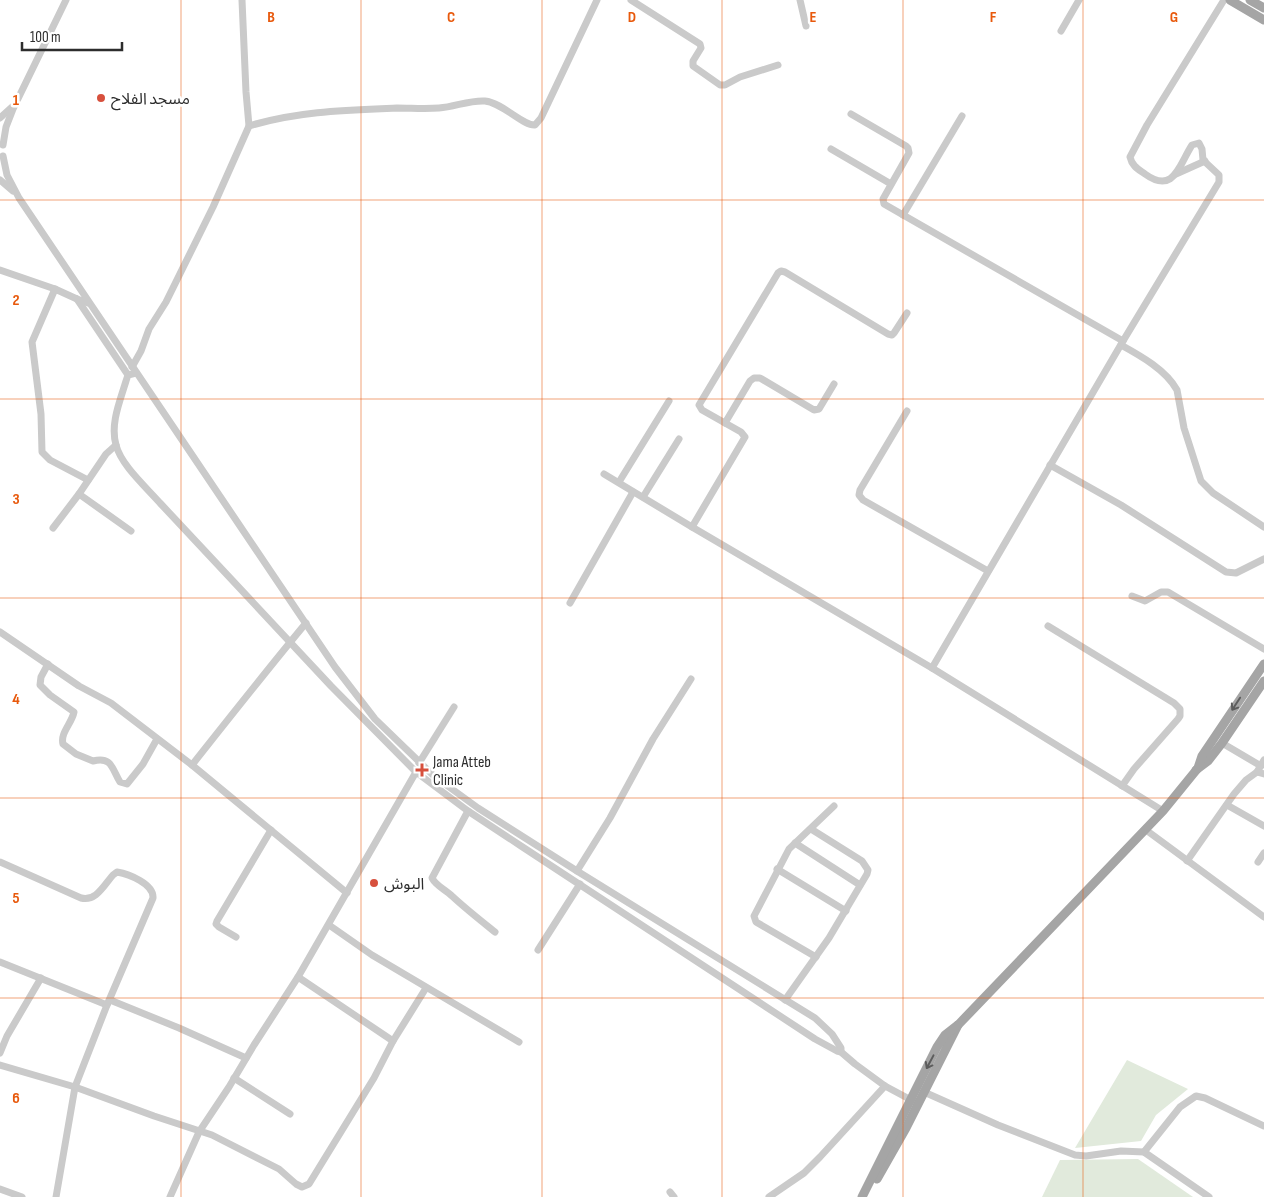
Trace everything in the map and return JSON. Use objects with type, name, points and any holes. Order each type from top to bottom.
[{"type":"main road","points":[[1230,0],[1264,20]]},
{"type":"main road","points":[[1250,0],[1264,8]]},
{"type":"main road","points":[[1198,768],[1202,756],[1264,664]]},
{"type":"main road","points":[[862,1197],[915,1101],[924,1092],[959,1024],[960,1016],[1161,810],[1198,768],[1208,760],[1222,743],[1264,681]]},
{"type":"main road","points":[[867,1197],[915,1101],[940,1042],[1146,830],[1161,810]]},
{"type":"street","points":[[66,0],[16,100],[6,127],[2,141],[1,159],[7,175],[18,198],[349,688],[375,719],[434,776],[478,808],[823,1024],[837,1041],[841,1052]]},
{"type":"street","points":[[242,0],[246,92],[250,126],[166,302],[150,329],[134,370],[128,375],[114,423],[116,445],[134,474],[341,696],[416,772],[468,811],[815,1039],[841,1052],[854,1064],[885,1086],[915,1101]]},
{"type":"street","points":[[250,126],[268,120],[310,113],[394,108],[438,108],[478,101],[499,105],[528,124],[535,125],[541,118],[597,0]]},
{"type":"street","points":[[631,0],[700,44],[701,48],[692,66],[720,85],[778,65]]},
{"type":"street","points":[[1061,31],[1079,0]]},
{"type":"street","points":[[932,668],[1122,343],[1219,182],[1219,175],[1202,158],[1201,145],[1199,143],[1194,144],[1172,180],[1167,182],[1155,180],[1133,166],[1130,154],[1224,0]]},
{"type":"street","points":[[800,1],[806,26]]},
{"type":"street","points":[[0,118],[16,100]]},
{"type":"street","points":[[851,114],[908,148],[909,154],[891,184],[883,202],[1122,343],[1146,360],[1177,390],[1184,428],[1201,481],[1213,493],[1264,527]]},
{"type":"street","points":[[903,215],[962,116]]},
{"type":"street","points":[[831,148],[891,184]]},
{"type":"street","points":[[1176,174],[1205,162]]},
{"type":"street","points":[[0,180],[18,198]]},
{"type":"street","points":[[0,270],[89,303]]},
{"type":"street","points":[[692,527],[745,440],[745,434],[702,410],[699,405],[778,273],[781,271],[785,272],[867,323],[892,335],[907,313]]},
{"type":"street","points":[[55,289],[32,342],[41,414],[42,452],[50,460],[88,480]]},
{"type":"street","points":[[77,300],[128,375]]},
{"type":"street","points":[[725,422],[750,381],[754,378],[760,378],[814,410],[819,409],[834,384]]},
{"type":"street","points":[[619,482],[669,401]]},
{"type":"street","points":[[907,411],[860,490],[859,496],[988,571]]},
{"type":"street","points":[[643,498],[679,439]]},
{"type":"street","points":[[53,528],[106,454],[116,445]]},
{"type":"street","points":[[1050,465],[1121,505],[1226,572],[1236,573],[1264,559]]},
{"type":"street","points":[[604,474],[932,668],[1161,810]]},
{"type":"street","points":[[570,603],[634,492]]},
{"type":"street","points":[[79,494],[130,531]]},
{"type":"street","points":[[1132,596],[1145,601],[1161,592],[1168,592],[1264,649]]},
{"type":"street","points":[[192,765],[232,716],[261,676],[306,623]]},
{"type":"street","points":[[1048,626],[1174,703],[1180,709],[1178,719],[1134,769],[1122,786]]},
{"type":"street","points":[[0,632],[79,686],[110,703],[192,765],[347,893]]},
{"type":"street","points":[[48,664],[41,677],[40,686],[74,712],[73,718],[62,738],[63,744],[68,749],[93,761],[106,761],[113,767],[120,782],[127,784],[143,764],[157,739]]},
{"type":"street","points":[[577,871],[610,818],[653,739],[690,679]]},
{"type":"street","points":[[341,696],[349,688]]},
{"type":"street","points":[[419,763],[454,707]]},
{"type":"street","points":[[1188,861],[1246,780],[1261,768],[1222,743]]},
{"type":"street","points":[[170,1197],[199,1132],[298,977],[416,772]]},
{"type":"street","points":[[1227,805],[1264,826]]},
{"type":"street","points":[[816,957],[754,919],[754,913],[787,852],[834,806]]},
{"type":"street","points":[[468,811],[432,878],[436,884],[495,932]]},
{"type":"street","points":[[785,1000],[846,912],[868,870],[865,864],[811,829]]},
{"type":"street","points":[[236,937],[219,927],[216,921],[271,830]]},
{"type":"street","points":[[1146,830],[1263,913]]},
{"type":"street","points":[[795,843],[860,885]]},
{"type":"street","points":[[1258,862],[1264,853]]},
{"type":"street","points":[[0,862],[87,900],[94,896],[116,872],[140,881],[152,890],[154,898],[75,1087],[56,1197]]},
{"type":"street","points":[[777,869],[846,912]]},
{"type":"street","points":[[538,950],[580,884]]},
{"type":"street","points":[[329,925],[372,955],[397,968],[426,988],[519,1042]]},
{"type":"street","points":[[676,946],[682,936]]},
{"type":"street","points":[[0,962],[179,1028],[246,1058]]},
{"type":"street","points":[[298,977],[393,1041]]},
{"type":"street","points":[[0,1053],[7,1036],[41,978]]},
{"type":"street","points":[[0,1065],[75,1087],[219,1138],[279,1169],[302,1187],[308,1184],[374,1078],[393,1041],[426,988]]},
{"type":"street","points":[[234,1078],[290,1114]]},
{"type":"street","points":[[769,1197],[804,1173],[885,1086]]},
{"type":"street","points":[[924,1092],[998,1125],[1075,1155],[1086,1156],[1121,1151],[1144,1152],[1209,1197]]},
{"type":"street","points":[[1144,1152],[1180,1107],[1196,1096],[1205,1098],[1264,1126]]},
{"type":"street","points":[[1,1190],[22,1197]]},
{"type":"shaded area","points":[[1127,1060],[1188,1089],[1156,1115],[1141,1141],[1075,1148]]},
{"type":"shaded area","points":[[1138,1159],[1193,1197],[1042,1197],[1060,1160]]},
{"type":"place","name":"مسجد الفلاح","points":[[101,98]]},
{"type":"place","name":"Jama Atteb Clinic","points":[[422,770]]},
{"type":"place","name":"البوش","points":[[374,883]]}]
